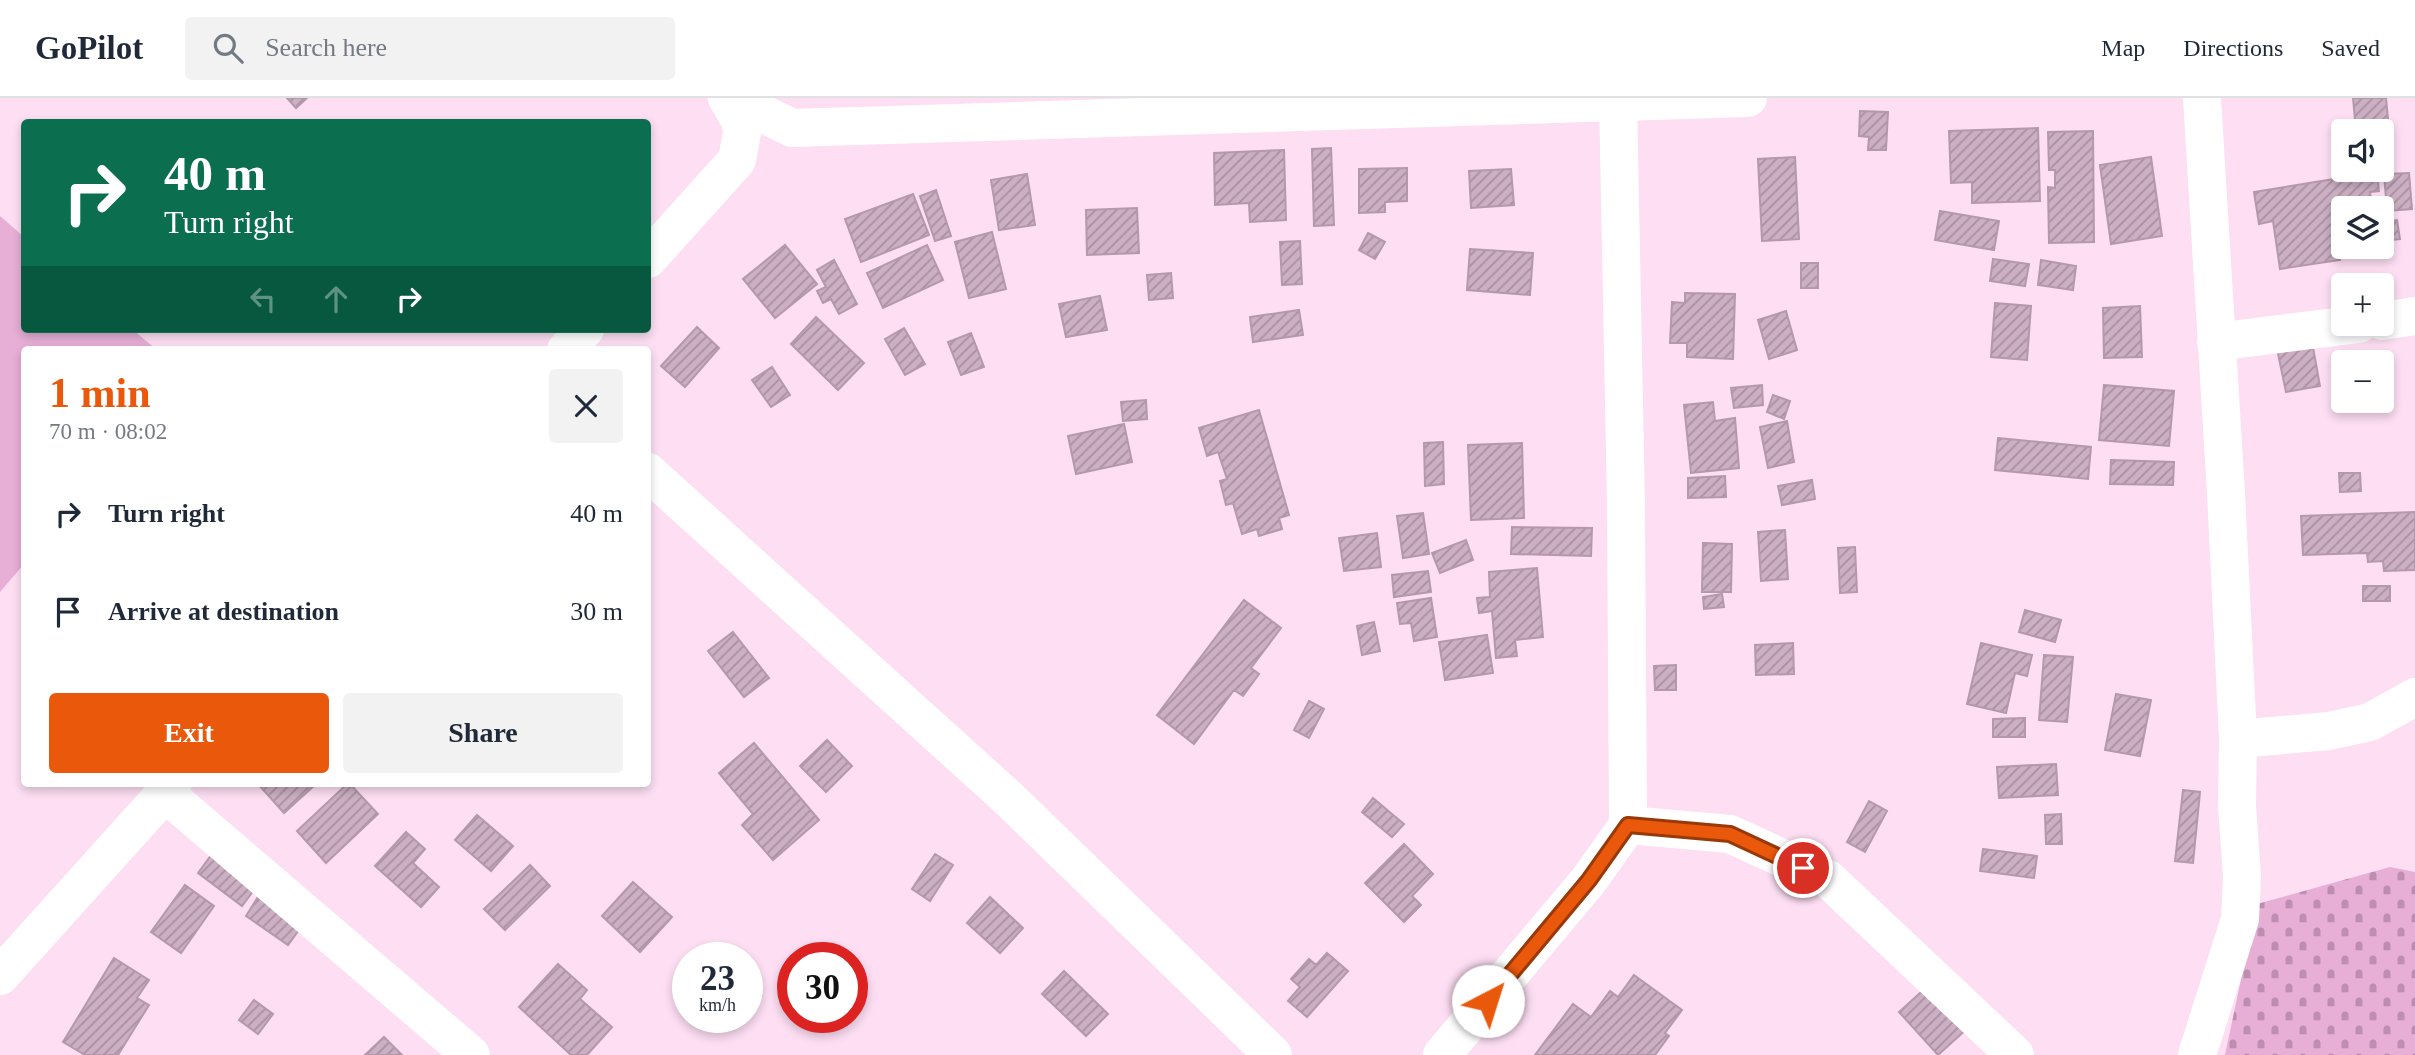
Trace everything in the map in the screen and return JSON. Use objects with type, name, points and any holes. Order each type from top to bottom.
[{"type":"street","points":[[729,98],[792,128],[1748,98]]},
{"type":"street","points":[[729,98],[740,120],[742,133],[737,160]]},
{"type":"street","points":[[2197,1055],[2240,919],[2242,877],[2237,805],[2238,739],[2227,493],[2202,98]]},
{"type":"street","points":[[1442,1055],[1589,880],[1628,825],[1626,504],[1618,100]]},
{"type":"street","points":[[651,256],[737,160],[792,128]]},
{"type":"street","points":[[2394,320],[2415,317]]},
{"type":"street","points":[[2216,342],[2331,328]]},
{"type":"street","points":[[570,346],[581,333]]},
{"type":"street","points":[[651,475],[1009,799],[1273,1055]]},
{"type":"street","points":[[2238,739],[2329,731],[2370,722],[2415,697]]},
{"type":"street","points":[[0,976],[169,789],[471,1055]]},
{"type":"street","points":[[1628,825],[1730,834],[1828,879],[2015,1055]]},
{"type":"green space","points":[[0,216],[21,234],[21,333],[137,333],[152,346],[21,346],[21,568],[0,592]]},
{"type":"green space","points":[[2390,867],[2415,872],[2415,1055],[2225,1055],[2257,904]]},
{"type":"building","points":[[287,98],[307,98],[296,108]]},
{"type":"building","points":[[2353,98],[2386,98],[2388,119],[2355,119]]},
{"type":"building","points":[[1860,111],[1888,112],[1886,150],[1868,150],[1869,137],[1859,136]]},
{"type":"building","points":[[2038,128],[2040,201],[1972,203],[1972,182],[1951,183],[1949,131]]},
{"type":"building","points":[[2093,131],[2094,242],[2049,243],[2048,187],[2055,188],[2055,170],[2049,170],[2048,132]]},
{"type":"building","points":[[1331,148],[1334,225],[1314,226],[1312,149]]},
{"type":"building","points":[[1284,150],[1286,220],[1250,222],[1249,203],[1215,205],[1214,153]]},
{"type":"building","points":[[1795,157],[1799,239],[1762,241],[1758,159]]},
{"type":"building","points":[[2151,157],[2162,236],[2111,244],[2100,165]]},
{"type":"building","points":[[1407,168],[1407,201],[1385,202],[1385,212],[1359,213],[1359,169]]},
{"type":"building","points":[[1511,169],[1514,205],[1471,208],[1469,171]]},
{"type":"building","points":[[2409,173],[2412,209],[2394,210],[2394,196],[2386,196],[2385,182],[2394,182],[2394,174]]},
{"type":"building","points":[[1027,174],[1035,225],[999,230],[991,180]]},
{"type":"building","points":[[2331,179],[2331,182],[2378,182],[2379,191],[2370,192],[2370,196],[2331,196],[2331,259],[2340,260],[2280,269],[2273,221],[2259,224],[2254,192]]},
{"type":"building","points":[[936,190],[951,236],[935,241],[920,196]]},
{"type":"building","points":[[913,194],[929,235],[861,262],[845,219]]},
{"type":"building","points":[[1137,208],[1139,253],[1087,255],[1086,210]]},
{"type":"building","points":[[1940,211],[1999,221],[1994,250],[1935,240]]},
{"type":"building","points":[[2394,220],[2397,220],[2400,239],[2394,240]]},
{"type":"building","points":[[992,232],[1006,289],[969,298],[955,242]]},
{"type":"building","points":[[1368,233],[1385,242],[1375,259],[1359,250]]},
{"type":"building","points":[[1300,241],[1302,284],[1282,285],[1280,242]]},
{"type":"building","points":[[785,245],[817,284],[775,318],[743,279]]},
{"type":"building","points":[[927,245],[943,280],[883,308],[867,273]]},
{"type":"building","points":[[1470,249],[1533,253],[1530,295],[1467,290]]},
{"type":"building","points":[[1993,259],[2029,264],[2025,286],[1990,281]]},
{"type":"building","points":[[834,260],[857,304],[839,314],[831,299],[823,303],[817,291],[826,287],[817,270]]},
{"type":"building","points":[[2041,260],[2076,266],[2073,290],[2038,285]]},
{"type":"building","points":[[1801,263],[1818,263],[1818,288],[1801,288]]},
{"type":"building","points":[[1171,273],[1173,298],[1149,300],[1147,275]]},
{"type":"building","points":[[1685,293],[1735,294],[1733,359],[1687,357],[1687,343],[1670,343],[1672,302],[1685,303]]},
{"type":"building","points":[[1100,296],[1107,330],[1066,337],[1059,304]]},
{"type":"building","points":[[1995,303],[2031,306],[2027,360],[1991,357]]},
{"type":"building","points":[[2140,306],[2142,357],[2104,358],[2103,308]]},
{"type":"building","points":[[1299,310],[1303,335],[1253,342],[1250,317]]},
{"type":"building","points":[[1786,311],[1797,350],[1769,359],[1758,320]]},
{"type":"building","points":[[816,317],[864,363],[838,390],[791,344]]},
{"type":"building","points":[[697,327],[719,348],[685,387],[661,366]]},
{"type":"building","points":[[904,328],[925,364],[905,375],[885,339]]},
{"type":"building","points":[[971,333],[984,367],[961,375],[948,342]]},
{"type":"building","points":[[2312,342],[2320,386],[2286,392],[2277,349]]},
{"type":"building","points":[[772,367],[790,395],[771,407],[752,380]]},
{"type":"building","points":[[1762,385],[1763,405],[1734,408],[1731,388]]},
{"type":"building","points":[[2104,385],[2174,391],[2169,446],[2099,440]]},
{"type":"building","points":[[1773,395],[1790,401],[1784,419],[1767,412]]},
{"type":"building","points":[[1146,400],[1147,419],[1123,421],[1121,402]]},
{"type":"building","points":[[1713,402],[1715,421],[1735,418],[1739,468],[1691,473],[1684,405]]},
{"type":"building","points":[[1259,410],[1289,515],[1279,518],[1282,529],[1259,536],[1257,529],[1242,534],[1233,503],[1226,505],[1220,481],[1227,479],[1218,452],[1207,456],[1199,428]]},
{"type":"building","points":[[1787,421],[1794,462],[1768,468],[1760,427]]},
{"type":"building","points":[[1124,424],[1132,462],[1076,474],[1068,436]]},
{"type":"building","points":[[1998,438],[2091,447],[2088,479],[1995,470]]},
{"type":"building","points":[[1443,442],[1444,484],[1425,486],[1424,443]]},
{"type":"building","points":[[1522,443],[1524,518],[1471,520],[1468,445]]},
{"type":"building","points":[[2111,460],[2174,462],[2173,485],[2110,484]]},
{"type":"building","points":[[2339,473],[2360,473],[2361,491],[2340,492]]},
{"type":"building","points":[[1725,476],[1726,497],[1688,498],[1688,478]]},
{"type":"building","points":[[1812,480],[1815,499],[1782,505],[1778,486]]},
{"type":"building","points":[[2415,512],[2415,570],[2384,571],[2383,561],[2368,562],[2367,553],[2303,555],[2301,516]]},
{"type":"building","points":[[1423,513],[1429,554],[1403,558],[1397,516]]},
{"type":"building","points":[[1512,527],[1592,528],[1591,556],[1511,554]]},
{"type":"building","points":[[1785,530],[1788,579],[1761,581],[1758,532]]},
{"type":"building","points":[[1377,533],[1381,567],[1344,571],[1339,538]]},
{"type":"building","points":[[1466,540],[1473,560],[1440,573],[1432,553]]},
{"type":"building","points":[[1703,543],[1732,544],[1731,592],[1702,592]]},
{"type":"building","points":[[1855,547],[1857,592],[1840,593],[1838,548]]},
{"type":"building","points":[[1537,568],[1543,637],[1515,640],[1517,656],[1496,658],[1492,611],[1479,613],[1477,598],[1490,597],[1489,572]]},
{"type":"building","points":[[1428,571],[1431,592],[1394,597],[1392,575]]},
{"type":"building","points":[[2363,586],[2390,586],[2390,601],[2363,601]]},
{"type":"building","points":[[1722,594],[1724,607],[1704,609],[1703,597]]},
{"type":"building","points":[[1431,598],[1437,637],[1414,641],[1411,623],[1400,624],[1397,603]]},
{"type":"building","points":[[1244,600],[1281,628],[1251,668],[1259,674],[1243,696],[1234,690],[1194,744],[1157,715]]},
{"type":"building","points":[[2025,610],[2061,620],[2055,642],[2019,632]]},
{"type":"building","points":[[1374,622],[1380,651],[1362,655],[1357,626]]},
{"type":"building","points":[[733,632],[769,678],[744,697],[708,651]]},
{"type":"building","points":[[1487,635],[1493,673],[1445,680],[1439,642]]},
{"type":"building","points":[[1793,643],[1794,674],[1756,675],[1755,645]]},
{"type":"building","points":[[1981,643],[2032,655],[2027,676],[2015,673],[2006,713],[1967,704]]},
{"type":"building","points":[[2044,655],[2073,657],[2067,722],[2039,720]]},
{"type":"building","points":[[1676,665],[1676,690],[1655,690],[1654,666]]},
{"type":"building","points":[[2116,694],[2151,700],[2140,756],[2105,750]]},
{"type":"building","points":[[1309,701],[1324,709],[1309,738],[1294,730]]},
{"type":"building","points":[[2025,718],[2025,737],[1993,737],[1993,719]]},
{"type":"building","points":[[827,740],[852,766],[826,792],[800,766]]},
{"type":"building","points":[[754,743],[819,820],[773,860],[742,825],[753,814],[719,773]]},
{"type":"building","points":[[2056,764],[2058,795],[1999,798],[1997,767]]},
{"type":"building","points":[[261,787],[313,787],[284,813]]},
{"type":"building","points":[[344,787],[353,787],[378,814],[326,863],[297,831]]},
{"type":"building","points":[[2183,790],[2200,792],[2193,863],[2175,861]]},
{"type":"building","points":[[1373,798],[1404,824],[1392,837],[1362,812]]},
{"type":"building","points":[[1869,801],[1887,811],[1865,852],[1847,842]]},
{"type":"building","points":[[2061,814],[2062,844],[2046,844],[2045,815]]},
{"type":"building","points":[[477,815],[513,846],[491,871],[455,840]]},
{"type":"building","points":[[406,832],[425,849],[413,863],[439,887],[421,907],[375,866]]},
{"type":"building","points":[[1404,844],[1433,874],[1412,896],[1421,905],[1404,922],[1365,883]]},
{"type":"building","points":[[1983,849],[2037,856],[2034,878],[1980,871]]},
{"type":"building","points":[[212,854],[256,887],[242,906],[198,873]]},
{"type":"building","points":[[935,854],[953,865],[930,901],[912,889]]},
{"type":"building","points":[[530,865],[550,886],[505,930],[484,909]]},
{"type":"building","points":[[633,882],[672,917],[640,952],[602,916]]},
{"type":"building","points":[[185,885],[214,906],[181,953],[151,932]]},
{"type":"building","points":[[258,897],[301,927],[288,945],[246,916]]},
{"type":"building","points":[[990,897],[1023,928],[1000,953],[967,923]]},
{"type":"building","points":[[1327,953],[1348,971],[1307,1017],[1288,1001],[1300,987],[1291,979],[1309,959],[1316,965]]},
{"type":"building","points":[[114,958],[149,980],[137,998],[149,1005],[118,1055],[85,1055],[63,1042]]},
{"type":"building","points":[[558,964],[587,990],[580,999],[612,1027],[587,1055],[571,1055],[519,1007]]},
{"type":"building","points":[[1064,971],[1108,1014],[1086,1036],[1042,994]]},
{"type":"building","points":[[1634,975],[1682,1010],[1665,1033],[1669,1036],[1655,1055],[1535,1055],[1573,1004],[1591,1017],[1610,991],[1618,997]]},
{"type":"building","points":[[1930,984],[1969,1027],[1938,1055],[1899,1012]]},
{"type":"building","points":[[254,1000],[273,1014],[258,1034],[239,1020]]},
{"type":"building","points":[[384,1037],[402,1055],[365,1055]]},
{"type":"route","points":[[1488,1001],[1589,880],[1628,825],[1730,834],[1803,868]]}]
